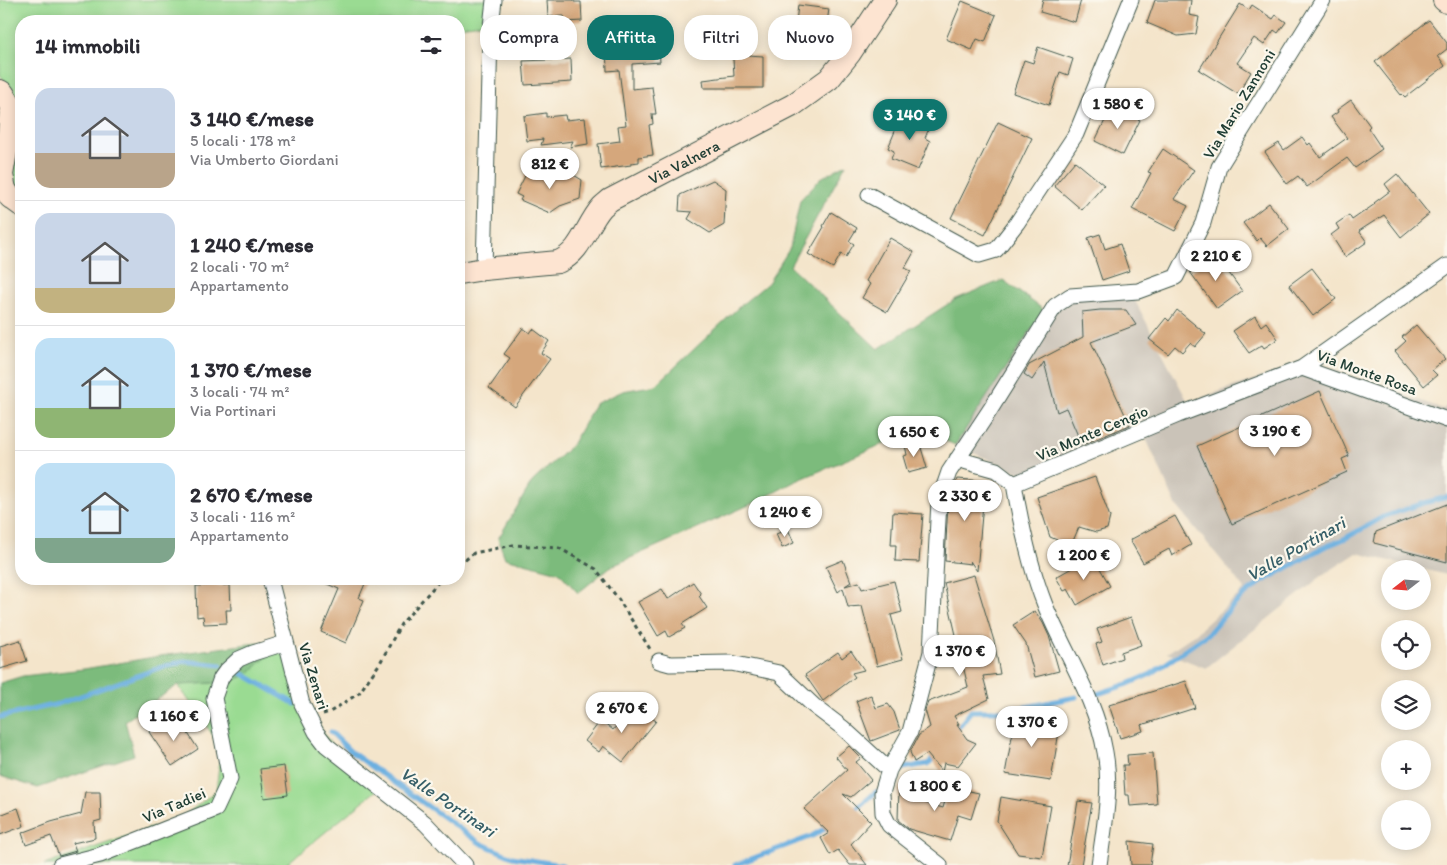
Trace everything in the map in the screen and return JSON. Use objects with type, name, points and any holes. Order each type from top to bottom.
[{"type":"street","points":[[484,269],[490,35],[494,0]]},
{"type":"street","name":"Via Valnera","points":[[465,272],[558,262],[567,258],[576,248],[601,208],[610,200],[793,105],[829,79],[850,53],[886,0]]},
{"type":"street","points":[[869,195],[979,255],[996,250],[1017,223],[1076,134],[1131,0]]},
{"type":"street","name":"Via Mario Zannoni","points":[[940,865],[889,825],[884,813],[882,793],[888,770],[910,732],[931,652],[939,501],[949,472],[990,410],[1054,306],[1070,296],[1138,291],[1176,277],[1203,223],[1219,166],[1324,0]]},
{"type":"street","points":[[0,91],[11,106],[9,134],[2,175],[5,189],[15,201]]},
{"type":"street","name":"Via Monte Cengio","points":[[1014,484],[1178,415],[1302,368],[1447,266]]},
{"type":"street","name":"Via Monte Rosa","points":[[1302,368],[1447,420]]},
{"type":"street","points":[[957,459],[996,470],[1014,484],[1019,514],[1034,574],[1058,634],[1093,706],[1105,752],[1108,797],[1098,865]]},
{"type":"street","name":"Via Zenari","points":[[271,585],[298,693],[308,720],[316,732],[326,745],[424,823],[465,865]]},
{"type":"street","name":"Via Tadiei","points":[[60,865],[100,855],[216,808],[230,779],[214,698],[221,678],[239,659],[285,643]]},
{"type":"street","points":[[659,661],[670,664],[731,663],[778,673],[814,706],[843,728],[888,770]]},
{"type":"path","points":[[465,560],[474,553],[513,545],[559,548],[596,569],[619,600],[644,642],[659,661]]},
{"type":"path","points":[[308,720],[330,712],[359,693],[380,663],[401,624],[436,585]]},
{"type":"shaded area","points":[[1131,293],[1188,402],[1310,361],[1443,409],[1447,406],[1447,575],[1431,571],[1431,560],[1386,560],[1357,553],[1323,575],[1206,668],[1167,653],[1195,634],[1245,589],[1176,505],[1140,425],[1023,474],[955,445],[1044,310],[1081,296]]},
{"type":"green space","points":[[0,0],[493,0],[485,15],[480,15],[480,23],[465,25],[465,15],[15,15],[15,185],[11,177],[13,90],[0,75]]},
{"type":"green space","points":[[846,164],[790,266],[878,349],[956,299],[1003,280],[1044,310],[955,445],[918,429],[794,482],[758,501],[610,567],[578,593],[559,572],[505,558],[498,539],[532,482],[572,445],[595,404],[623,391],[656,385],[740,306],[768,283],[790,248],[800,200],[821,178]]},
{"type":"green space","points":[[286,639],[303,702],[330,743],[377,790],[285,865],[44,865],[183,817],[216,791],[220,757],[217,741],[178,685],[229,682]]},
{"type":"green space","points":[[286,639],[247,675],[229,682],[178,685],[125,721],[134,755],[38,788],[0,776],[0,683],[23,676],[84,669],[160,656]]},
{"type":"building","points":[[547,0],[574,0],[574,2],[581,2],[582,21],[577,21],[577,15],[548,15]]},
{"type":"building","points":[[1043,0],[1081,0],[1075,22],[1040,12]]},
{"type":"building","points":[[1155,0],[1191,0],[1189,15],[1199,17],[1196,34],[1178,36],[1147,23]]},
{"type":"building","points":[[962,1],[996,15],[985,42],[977,39],[972,50],[946,39]]},
{"type":"building","points":[[1240,4],[1249,10],[1252,5],[1273,19],[1276,15],[1286,22],[1278,33],[1274,30],[1264,45],[1254,38],[1237,63],[1251,72],[1238,94],[1199,70]]},
{"type":"building","points":[[798,5],[829,9],[828,15],[797,15]]},
{"type":"building","points":[[1429,20],[1447,43],[1447,49],[1438,56],[1445,66],[1405,97],[1401,95],[1375,62]]},
{"type":"building","points":[[1038,47],[1073,59],[1068,75],[1060,72],[1049,105],[1013,93],[1024,60],[1033,63]]},
{"type":"building","points":[[758,56],[763,56],[763,88],[704,88],[703,80],[734,76],[733,60],[758,60]]},
{"type":"building","points":[[571,60],[572,82],[525,85],[523,61]]},
{"type":"building","points":[[607,60],[660,60],[660,62],[632,64],[632,89],[652,87],[656,114],[652,114],[653,124],[649,125],[653,155],[639,157],[639,162],[631,163],[631,165],[601,169],[598,144],[620,141],[618,126],[626,125],[619,70],[607,71]]},
{"type":"building","points":[[1351,100],[1370,126],[1368,128],[1382,149],[1355,168],[1347,158],[1307,187],[1298,176],[1287,184],[1265,152],[1279,143],[1284,150],[1302,137],[1308,145],[1310,143],[1320,157],[1347,138],[1331,117]]},
{"type":"building","points":[[1112,106],[1140,120],[1123,155],[1095,141]]},
{"type":"building","points":[[903,112],[931,123],[925,138],[930,141],[918,170],[891,159],[894,151],[888,148]]},
{"type":"building","points":[[546,113],[546,117],[565,115],[566,120],[585,118],[588,144],[570,147],[573,141],[541,145],[543,139],[527,141],[524,116]]},
{"type":"building","points":[[998,122],[1032,138],[985,235],[951,218]]},
{"type":"building","points":[[1163,149],[1194,170],[1174,199],[1188,206],[1175,231],[1132,209],[1151,173],[1148,172]]},
{"type":"building","points":[[1075,161],[1104,185],[1082,210],[1054,186]]},
{"type":"building","points":[[559,166],[582,180],[580,199],[560,206],[550,213],[520,200],[522,197],[516,194],[529,168],[552,179]]},
{"type":"building","points":[[1397,174],[1429,214],[1401,237],[1384,215],[1359,231],[1367,242],[1345,257],[1331,235],[1339,229],[1336,224],[1349,215],[1352,220],[1375,204],[1390,191],[1385,184]]},
{"type":"building","points":[[713,180],[726,189],[724,225],[710,233],[688,219],[692,212],[679,211],[680,195]]},
{"type":"building","points":[[1269,203],[1289,229],[1267,246],[1260,238],[1257,241],[1243,223]]},
{"type":"building","points":[[831,212],[857,228],[849,241],[854,244],[846,257],[841,254],[833,268],[808,254]]},
{"type":"building","points":[[1100,234],[1105,249],[1120,244],[1129,271],[1102,280],[1088,238]]},
{"type":"building","points":[[890,238],[914,252],[905,268],[911,271],[887,312],[862,298],[870,284],[866,281]]},
{"type":"building","points":[[1215,254],[1242,291],[1217,309],[1190,272]]},
{"type":"building","points":[[1312,268],[1336,299],[1313,316],[1289,285]]},
{"type":"building","points":[[1126,310],[1136,325],[1091,342],[1130,425],[1082,445],[1066,408],[1057,412],[1044,362],[1032,380],[1024,374],[1029,365],[1083,337],[1082,312]]},
{"type":"building","points":[[1177,310],[1206,334],[1195,347],[1190,343],[1182,352],[1175,346],[1168,354],[1149,339],[1166,318],[1169,321]]},
{"type":"building","points":[[1255,316],[1261,326],[1266,322],[1278,339],[1264,348],[1262,345],[1249,353],[1233,331]]},
{"type":"building","points":[[1416,325],[1445,359],[1432,370],[1437,375],[1424,386],[1395,351],[1406,341],[1402,337]]},
{"type":"building","points":[[523,328],[530,333],[533,329],[549,341],[541,353],[550,359],[515,407],[489,388],[510,358],[504,354]]},
{"type":"building","points":[[1320,391],[1349,456],[1342,459],[1347,472],[1232,524],[1197,446]]},
{"type":"building","points":[[919,441],[927,468],[908,473],[903,456],[907,455],[905,445]]},
{"type":"building","points":[[1095,477],[1110,517],[1107,529],[1096,532],[1079,527],[1073,541],[1064,543],[1050,537],[1037,497]]},
{"type":"building","points":[[957,479],[985,481],[977,571],[970,561],[971,564],[945,561],[948,503]]},
{"type":"building","points":[[1447,504],[1447,562],[1374,543],[1376,532]]},
{"type":"building","points":[[893,512],[923,514],[919,562],[895,561],[896,545],[891,545]]},
{"type":"building","points":[[1175,516],[1191,545],[1172,556],[1169,549],[1143,563],[1130,540]]},
{"type":"building","points":[[788,529],[794,543],[782,548],[776,534]]},
{"type":"building","points":[[1093,556],[1110,586],[1077,605],[1068,589],[1064,591],[1056,577]]},
{"type":"building","points":[[843,560],[851,582],[845,586],[859,582],[862,589],[894,581],[902,612],[891,615],[903,659],[877,666],[862,606],[848,607],[843,588],[838,592],[826,567]]},
{"type":"building","points":[[974,575],[994,641],[1000,674],[983,676],[989,699],[954,716],[959,724],[957,725],[967,739],[976,743],[958,766],[944,763],[942,772],[927,754],[914,762],[910,752],[919,735],[930,727],[925,710],[928,702],[968,687],[944,583]]},
{"type":"building","points":[[693,582],[707,608],[682,624],[685,628],[669,637],[666,631],[658,636],[638,602],[662,589],[668,599]]},
{"type":"building","points":[[230,585],[231,610],[226,610],[227,623],[204,624],[203,616],[197,617],[196,586]]},
{"type":"building","points":[[329,585],[364,585],[359,598],[364,600],[346,643],[321,632],[339,589]]},
{"type":"building","points":[[1035,611],[1049,636],[1059,671],[1035,677],[1026,644],[1013,625]]},
{"type":"building","points":[[1131,617],[1141,645],[1121,652],[1122,658],[1103,665],[1096,644],[1102,642],[1097,629]]},
{"type":"building","points":[[20,640],[27,661],[0,669],[0,646]]},
{"type":"building","points":[[851,651],[864,670],[852,673],[855,677],[823,701],[805,675],[838,652],[842,658]]},
{"type":"building","points":[[1186,681],[1195,708],[1141,725],[1143,731],[1120,738],[1109,705]]},
{"type":"building","points":[[871,695],[876,708],[888,704],[894,712],[900,730],[871,741],[856,701]]},
{"type":"building","points":[[634,704],[656,721],[623,762],[603,746],[599,752],[585,741],[601,720],[613,730]]},
{"type":"building","points":[[1028,714],[1028,720],[1060,725],[1051,781],[1005,774],[1013,731],[1004,728],[1006,717]]},
{"type":"building","points":[[168,720],[172,726],[180,721],[198,749],[172,766],[149,732]]},
{"type":"building","points":[[849,746],[861,758],[856,762],[871,780],[851,797],[843,794],[871,822],[851,844],[867,865],[850,865],[838,850],[830,855],[821,838],[829,833],[804,809],[847,770],[836,757]]},
{"type":"building","points":[[1153,753],[1157,804],[1130,806],[1129,795],[1125,795],[1123,765],[1128,765],[1127,755]]},
{"type":"building","points":[[284,766],[288,795],[264,798],[260,769]]},
{"type":"building","points":[[899,787],[919,791],[916,800],[943,808],[949,787],[979,793],[971,819],[958,815],[950,841],[909,829],[898,820]]},
{"type":"building","points":[[85,792],[100,792],[101,820],[94,822],[95,838],[73,843],[76,851],[59,856],[51,836],[26,845],[22,833],[51,822],[81,814]]},
{"type":"building","points":[[1001,797],[1051,806],[1042,857],[1018,854],[997,821]]},
{"type":"building","points":[[1078,801],[1092,803],[1081,865],[1067,865]]},
{"type":"building","points":[[18,808],[24,826],[0,835],[0,815]]},
{"type":"building","points":[[1129,841],[1153,844],[1150,865],[1131,865]]},
{"type":"waterway","name":"Valle Portinari","points":[[1097,694],[1151,674],[1208,634],[1243,596],[1263,581],[1383,517],[1447,497]]},
{"type":"waterway","name":"Valle Portinari","points":[[0,717],[58,704],[184,661],[221,665]]},
{"type":"waterway","name":"Valle Portinari","points":[[238,671],[295,704]]},
{"type":"waterway","name":"Valle Portinari","points":[[955,732],[971,711],[1005,711],[1076,697]]},
{"type":"waterway","name":"Valle Portinari","points":[[331,732],[351,752],[480,843],[512,857],[562,865]]},
{"type":"waterway","name":"Valle Portinari","points":[[893,777],[903,768],[928,764],[935,757]]},
{"type":"waterway","name":"Valle Portinari","points":[[853,812],[876,792]]},
{"type":"waterway","name":"Valle Portinari","points":[[735,865],[812,836],[829,826]]}]
